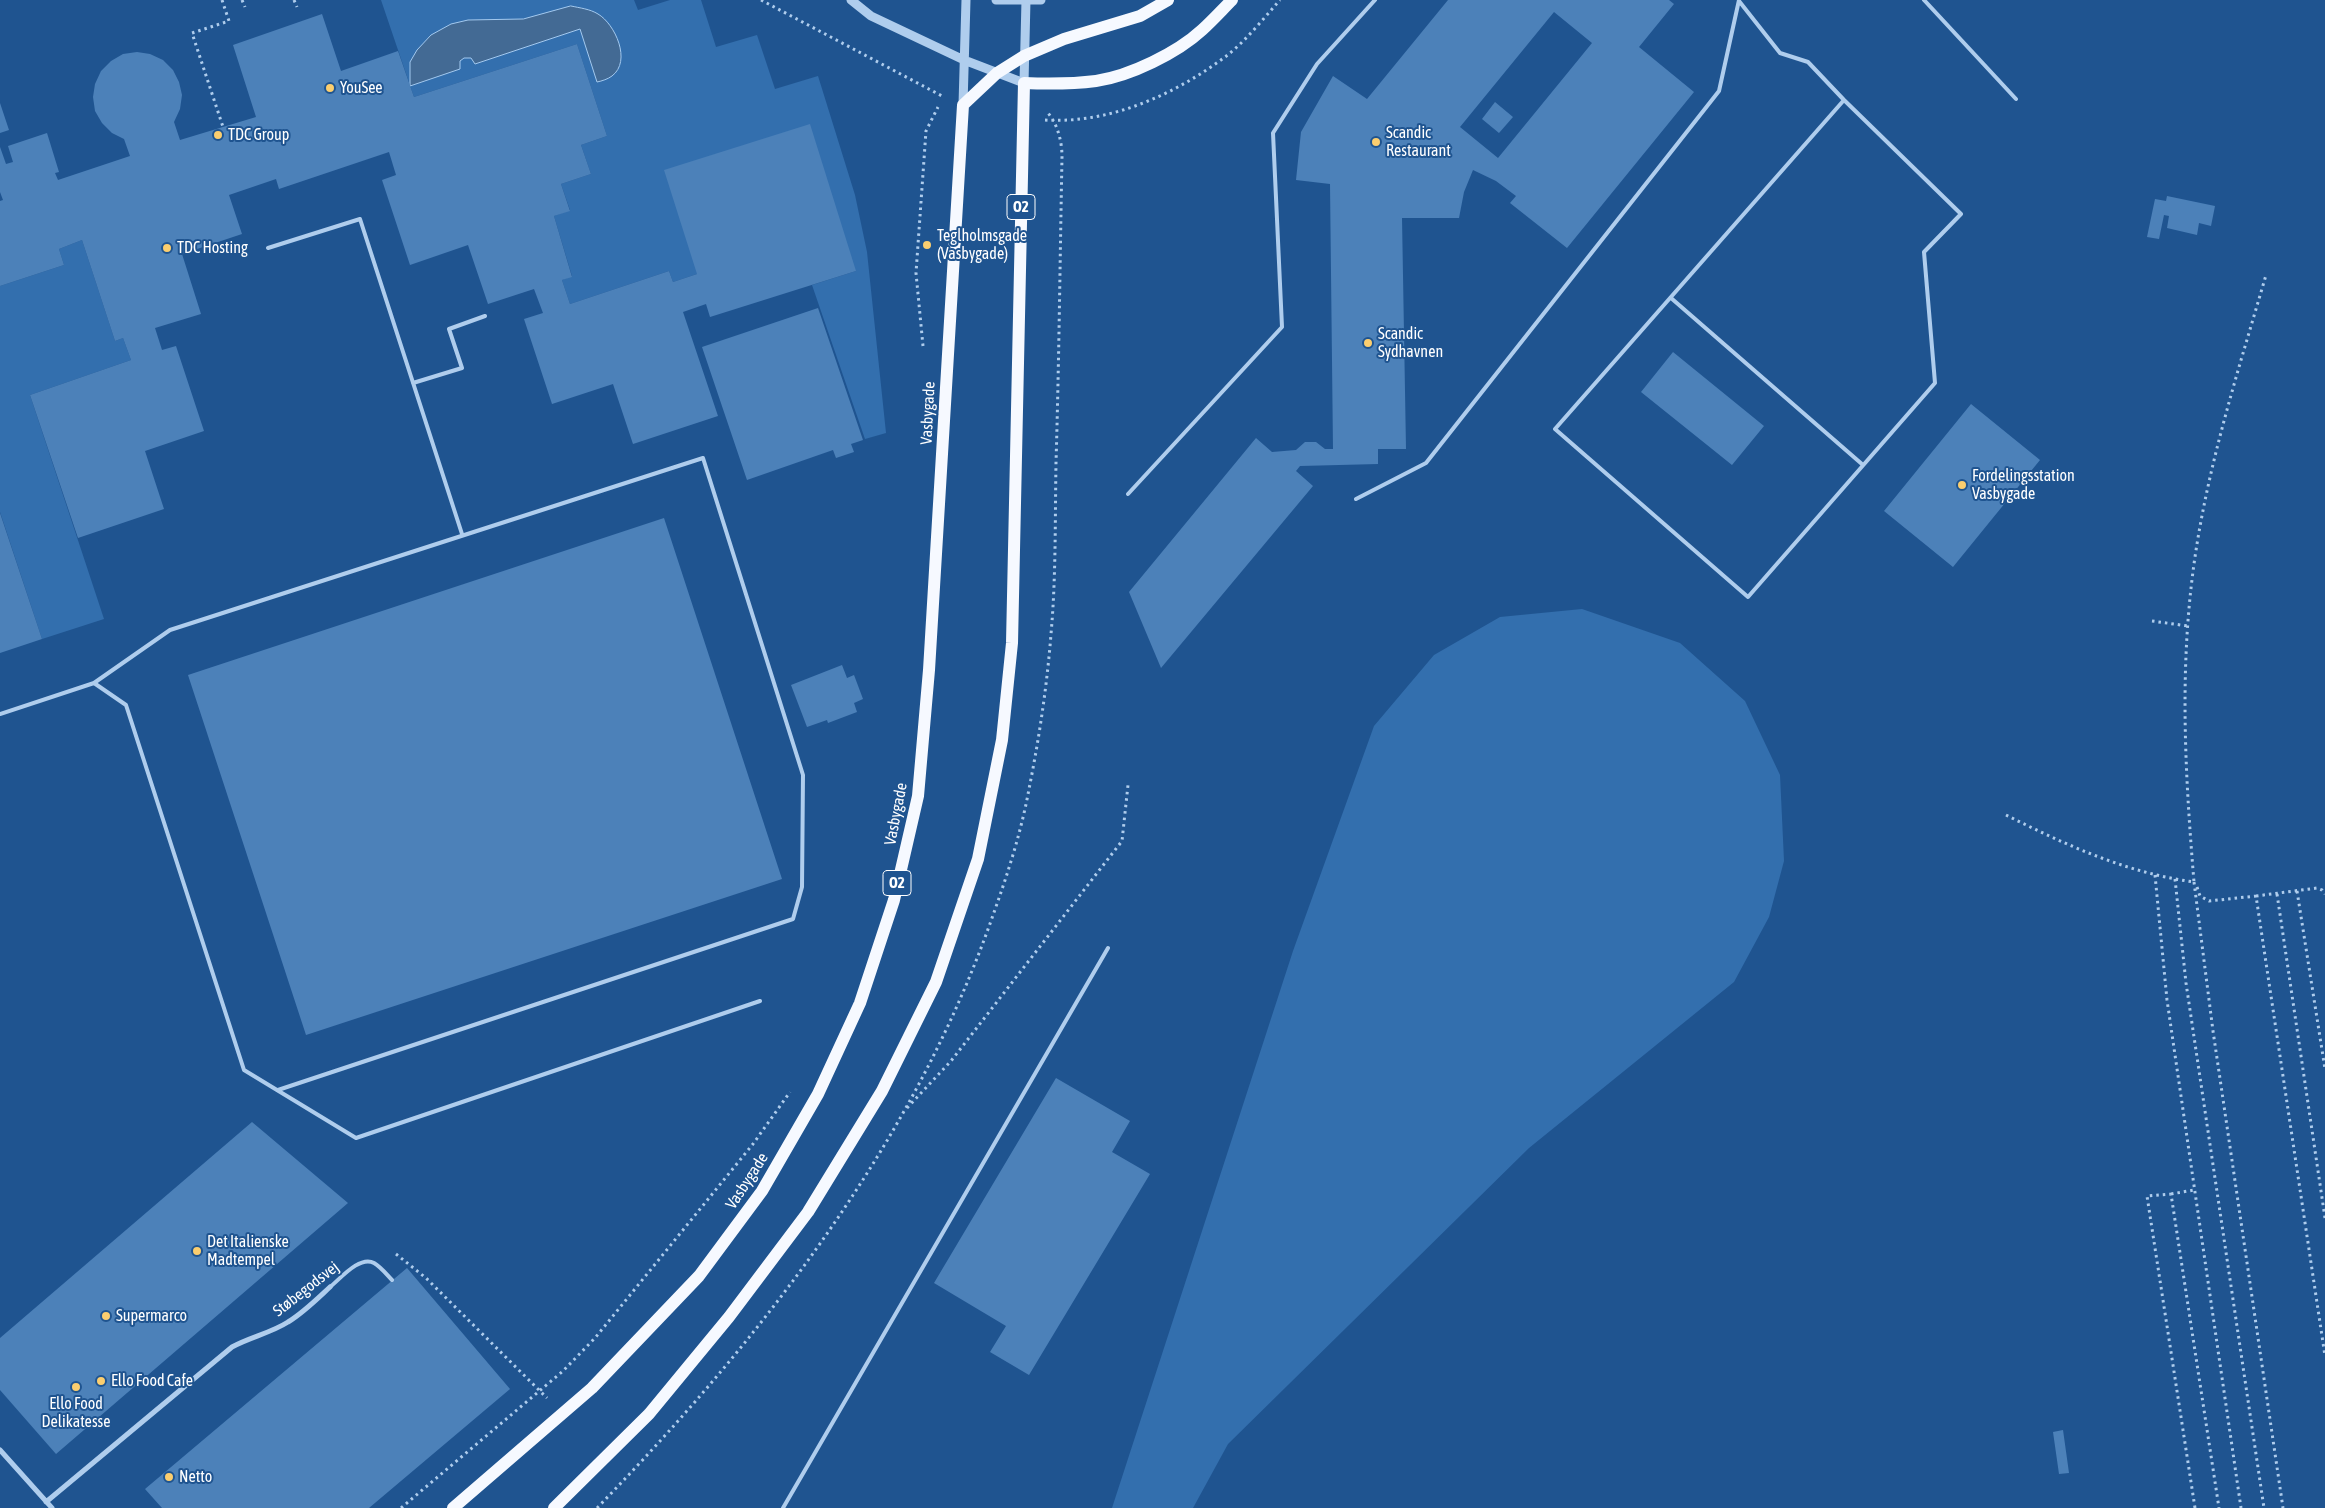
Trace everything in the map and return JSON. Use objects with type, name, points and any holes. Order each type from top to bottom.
[{"type":"main road","points":[[963,105],[997,73],[1024,56],[1064,39],[1140,16],[1168,0]]},
{"type":"main road","points":[[1024,83],[1062,84],[1096,81],[1118,76],[1168,53],[1201,31],[1232,0]]},
{"type":"main road","name":"O2","points":[[554,1508],[649,1414],[729,1317],[808,1212],[882,1091],[936,982],[978,859],[1002,740],[1012,643],[1024,83]]},
{"type":"main road","name":"Vasbygade","points":[[453,1508],[592,1388],[699,1276],[762,1191],[818,1094],[856,1011],[894,900],[918,796],[929,670],[963,105]]},
{"type":"street","points":[[851,0],[871,16],[964,60],[1024,83],[1026,1]]},
{"type":"street","name":"Vasbygade","points":[[963,105],[966,0]]},
{"type":"street","points":[[996,0],[1041,0]]},
{"type":"street","name":"Støbegodsvej","points":[[46,1502],[232,1347],[248,1338],[276,1329],[289,1322],[330,1288]]},
{"type":"street","points":[[0,1450],[52,1508]]},
{"type":"lane","points":[[1128,494],[1282,328],[1273,133],[1317,64],[1375,0]]},
{"type":"lane","points":[[1924,0],[2016,99]]},
{"type":"lane","points":[[1739,1],[1780,53],[1808,62],[1844,100],[1962,214],[1924,252],[1935,383],[1748,597],[1555,429],[1844,100]]},
{"type":"lane","points":[[1356,499],[1426,463],[1719,91],[1739,1]]},
{"type":"lane","points":[[268,248],[360,219],[462,534]]},
{"type":"lane","points":[[1671,298],[1863,465]]},
{"type":"lane","points":[[413,384],[462,368],[449,329],[485,316]]},
{"type":"lane","points":[[0,714],[94,683],[170,630],[462,534],[703,458],[803,775],[802,887],[792,919],[278,1090]]},
{"type":"lane","points":[[94,683],[126,705],[244,1070],[356,1138],[760,1001]]},
{"type":"lane","points":[[783,1508],[1108,948]]},
{"type":"lane","points":[[367,1261],[374,1263],[392,1280]]},
{"type":"lane","name":"Støbegodsvej","points":[[330,1288],[359,1263],[367,1261]]},
{"type":"path","points":[[222,0],[229,21],[192,33],[223,127]]},
{"type":"path","points":[[242,0],[245,7]]},
{"type":"path","points":[[294,0],[297,7]]},
{"type":"path","points":[[761,0],[963,105]]},
{"type":"path","points":[[597,1508],[687,1413],[760,1324],[808,1261],[854,1194],[902,1114],[945,1034],[972,974],[1006,878],[1029,792],[1050,644],[1054,565],[1062,147],[1054,121],[1024,83]]},
{"type":"path","points":[[2266,274],[2209,482],[2195,557],[2188,626],[2184,719],[2194,882],[2213,1031],[2283,1508]]},
{"type":"path","points":[[2152,620],[2188,626]]},
{"type":"path","points":[[902,1114],[951,1061],[1122,841],[1128,785]]},
{"type":"path","points":[[2006,815],[2097,857],[2154,874],[2194,882]]},
{"type":"path","points":[[2154,874],[2166,992],[2241,1508]]},
{"type":"path","points":[[2175,879],[2186,983],[2264,1508]]},
{"type":"path","points":[[2194,882],[2200,896],[2210,901],[2317,888],[2325,894]]},
{"type":"path","points":[[2296,891],[2325,1069]]},
{"type":"path","points":[[2277,894],[2325,1218]]},
{"type":"path","points":[[2256,896],[2325,1356]]},
{"type":"path","points":[[2194,1190],[2148,1196],[2196,1508]]},
{"type":"path","points":[[2170,1194],[2219,1508]]},
{"type":"path","points":[[367,1261],[376,1250],[388,1248],[404,1259],[426,1278],[562,1413]]},
{"type":"shaded area","points":[[381,0],[634,0],[638,10],[670,0],[701,0],[716,47],[757,35],[775,89],[818,76],[855,195],[867,252],[886,433],[865,439],[812,285],[856,271],[697,274],[673,282],[669,271],[570,304],[562,280],[572,276],[554,216],[570,210],[561,184],[591,174],[581,145],[607,136],[577,44],[414,97]]},
{"type":"shaded area","points":[[571,6],[598,14],[615,34],[621,52],[621,61],[618,69],[609,78],[597,82],[580,29],[475,64],[471,58],[464,58],[460,61],[460,69],[410,86],[410,62],[417,50],[431,35],[451,24],[468,20],[523,19]]},
{"type":"shaded area","points":[[82,240],[115,341],[123,338],[131,360],[30,395],[104,619],[42,639],[0,512],[0,286],[64,265],[59,249]]},
{"type":"shaded area","points":[[1582,609],[1680,643],[1745,701],[1780,775],[1784,861],[1769,917],[1734,982],[1529,1148],[1228,1444],[1193,1508],[1112,1508],[1293,951],[1374,726],[1434,655],[1500,617]]},
{"type":"building","name":"Scandic Sydhavnen","points":[[1448,0],[1669,0],[1674,4],[1639,47],[1694,92],[1567,248],[1510,203],[1516,196],[1496,181],[1473,170],[1464,192],[1459,218],[1402,218],[1406,449],[1378,449],[1378,464],[1300,466],[1296,471],[1313,486],[1161,668],[1129,592],[1256,438],[1272,452],[1296,450],[1305,442],[1316,442],[1325,449],[1333,449],[1330,184],[1296,180],[1301,132],[1333,76],[1367,99]],"holes":[[[1554,12],[1592,43],[1498,158],[1460,127]]]},
{"type":"building","points":[[322,14],[341,71],[398,51],[414,97],[577,44],[607,136],[581,145],[591,174],[561,184],[570,211],[554,216],[572,277],[562,280],[570,304],[669,271],[673,282],[697,274],[664,170],[810,124],[856,271],[710,317],[706,304],[683,312],[718,416],[633,444],[613,384],[552,404],[524,319],[543,313],[534,289],[488,304],[468,245],[410,265],[382,180],[396,175],[389,152],[279,189],[276,179],[229,195],[242,234],[182,254],[201,314],[155,328],[162,350],[176,346],[204,431],[145,451],[164,509],[78,538],[30,395],[131,360],[123,338],[115,341],[82,240],[59,249],[64,265],[0,286],[0,201],[3,200],[0,192],[0,147],[6,164],[13,162],[8,146],[47,133],[59,172],[55,173],[58,180],[130,156],[124,139],[112,133],[102,123],[95,111],[93,97],[95,84],[101,71],[111,61],[123,54],[137,52],[150,54],[163,60],[173,70],[179,82],[182,95],[180,109],[174,122],[180,140],[256,117],[233,45]]},
{"type":"building","points":[[1495,102],[1513,117],[1499,133],[1482,119]]},
{"type":"building","points":[[0,103],[9,130],[0,133]]},
{"type":"building","points":[[2167,196],[2215,206],[2211,226],[2199,223],[2197,235],[2167,228],[2169,216],[2164,215],[2159,239],[2147,237],[2155,199],[2166,201]]},
{"type":"building","points":[[818,308],[863,440],[851,444],[854,452],[836,458],[833,450],[747,480],[702,347]]},
{"type":"building","points":[[1673,352],[1764,426],[1732,465],[1641,392]]},
{"type":"building","name":"Fordelingsstation Vasbygade","points":[[1971,404],[2040,460],[1953,567],[1884,511]]},
{"type":"building","points":[[0,513],[42,639],[0,653]]},
{"type":"building","points":[[664,518],[782,879],[306,1035],[188,675]]},
{"type":"building","points":[[842,665],[847,678],[854,675],[863,699],[854,703],[857,712],[828,723],[827,720],[807,727],[791,685]]},
{"type":"building","points":[[1056,1078],[1130,1121],[1112,1152],[1150,1174],[1029,1375],[990,1352],[1006,1326],[934,1283]]},
{"type":"building","name":"Det Italienske Madtempel","points":[[252,1122],[348,1203],[56,1454],[0,1390],[0,1338]]},
{"type":"building","points":[[407,1268],[510,1389],[369,1508],[162,1508],[145,1489]]},
{"type":"building","points":[[2063,1430],[2069,1473],[2059,1474],[2053,1432]]},
{"type":"place","name":"YouSee","points":[[330,88]]},
{"type":"place","name":"TDC Group","points":[[218,135]]},
{"type":"place","name":"Scandic Restaurant","points":[[1376,142]]},
{"type":"place","name":"Teglholmsgade (Vasbygade)","points":[[927,245]]},
{"type":"place","name":"TDC Hosting","points":[[167,248]]},
{"type":"place","name":"Scandic Sydhavnen","points":[[1368,343]]},
{"type":"place","name":"Fordelingsstation Vasbygade","points":[[1962,485]]},
{"type":"place","name":"Det Italienske Madtempel","points":[[197,1251]]},
{"type":"place","name":"Supermarco","points":[[106,1316]]},
{"type":"place","name":"Ello Food Cafe","points":[[101,1381]]},
{"type":"place","name":"Ello Food Delikatesse","points":[[76,1387]]},
{"type":"place","name":"Netto","points":[[169,1477]]}]
